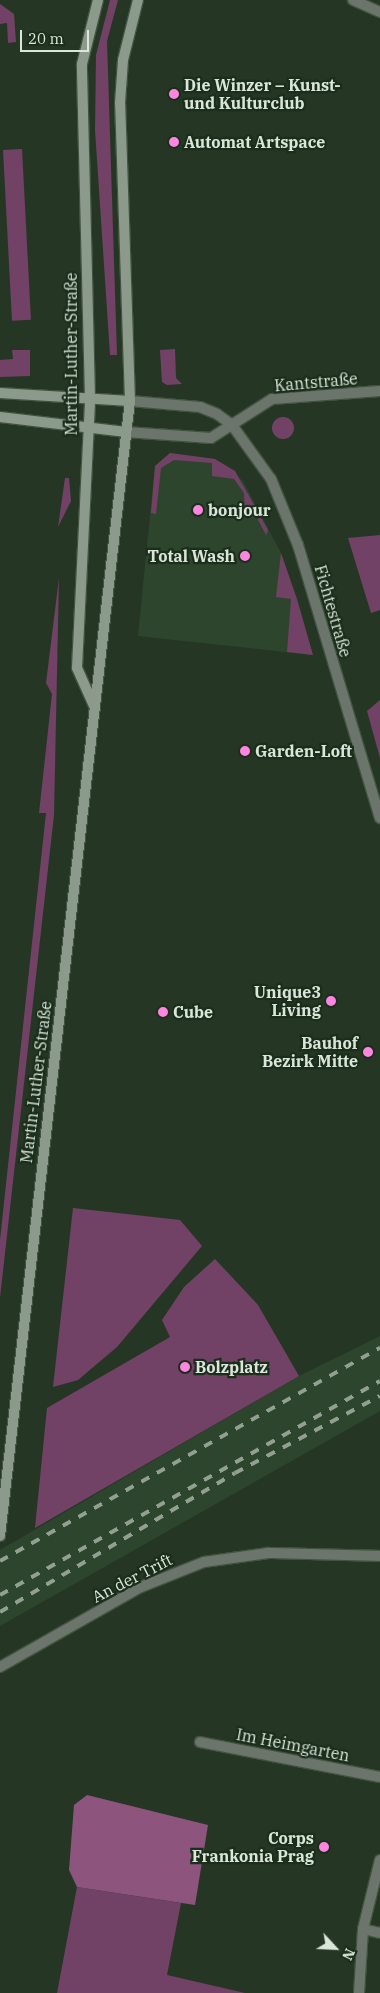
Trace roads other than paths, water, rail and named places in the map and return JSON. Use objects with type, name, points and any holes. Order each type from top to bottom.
[{"type":"main road","name":"Martin-Luther-Straße","points":[[94,707],[77,668],[90,398],[82,64],[98,0]]},
{"type":"main road","name":"Martin-Luther-Straße","points":[[0,1536],[4,1461],[130,401],[120,104],[122,60],[138,0]]},
{"type":"main road","name":"Fichtestraße","points":[[0,393],[130,401]]},
{"type":"main road","points":[[0,417],[126,432]]},
{"type":"street","points":[[353,0],[380,12]]},
{"type":"street","name":"Kantstraße","points":[[232,424],[272,399],[380,391]]},
{"type":"street","name":"Fichtestraße","points":[[130,401],[200,407],[232,424],[284,504],[380,818]]},
{"type":"street","points":[[126,432],[212,438],[232,424]]},
{"type":"street","name":"An der Trift","points":[[0,1667],[141,1587],[188,1566],[268,1553],[380,1556]]},
{"type":"street","name":"Im Heimgarten","points":[[200,1742],[380,1777]]},
{"type":"street","points":[[359,1993],[363,1929],[380,1860]]},
{"type":"street","points":[[363,1929],[380,1933]]},
{"type":"railway","points":[[0,1561],[380,1348]]},
{"type":"railway","points":[[0,1595],[380,1381]]},
{"type":"railway","points":[[0,1612],[235,1473],[380,1396]]},
{"type":"place","name":"Die Winzer – Kunst- und Kulturclub","points":[[174,94]]},
{"type":"place","name":"Automat Artspace","points":[[174,142]]},
{"type":"place","name":"bonjour","points":[[198,510]]},
{"type":"place","name":"Total Wash","points":[[245,556]]},
{"type":"place","name":"Garden-Loft","points":[[245,751]]},
{"type":"place","name":"Unique3 Living","points":[[331,1001]]},
{"type":"place","name":"Cube","points":[[163,1012]]},
{"type":"place","name":"Bauhof Bezirk Mitte","points":[[368,1052]]},
{"type":"place","name":"Bolzplatz","points":[[185,1367]]},
{"type":"place","name":"Corps Frankonia Prag","points":[[324,1847]]}]
